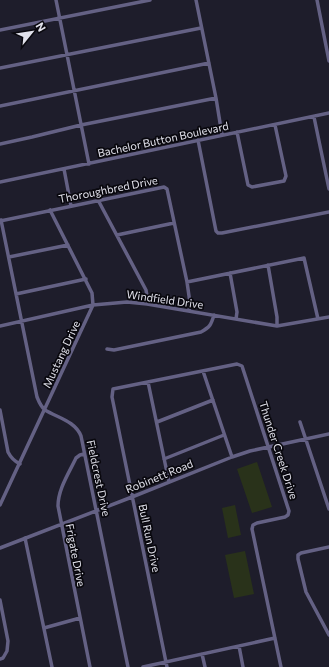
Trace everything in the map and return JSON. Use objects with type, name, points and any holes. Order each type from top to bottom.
[{"type":"street","points":[[56,0],[88,164]]},
{"type":"street","points":[[0,30],[150,0]]},
{"type":"street","points":[[196,0],[222,135]]},
{"type":"street","points":[[317,0],[329,61]]},
{"type":"street","points":[[0,68],[202,28]]},
{"type":"street","points":[[0,106],[209,63]]},
{"type":"street","points":[[0,144],[81,125],[216,98]]},
{"type":"street","name":"Bachelor Button Boulevard","points":[[0,182],[329,113]]},
{"type":"street","points":[[314,117],[329,189]]},
{"type":"street","points":[[237,132],[248,185],[252,187],[285,179],[286,176],[275,125]]},
{"type":"street","points":[[198,140],[216,231],[218,233],[329,212]]},
{"type":"street","points":[[64,169],[71,206]]},
{"type":"street","name":"Thoroughbred Drive","points":[[1,220],[164,187],[167,188],[187,282],[190,303],[189,311]]},
{"type":"street","points":[[98,200],[146,290],[147,304]]},
{"type":"street","points":[[50,210],[86,279],[92,293],[93,305]]},
{"type":"street","points":[[1,220],[37,397],[44,410]]},
{"type":"street","points":[[117,235],[174,224]]},
{"type":"street","points":[[9,257],[68,245]]},
{"type":"street","points":[[187,282],[304,258],[318,319]]},
{"type":"street","points":[[268,265],[277,317],[277,326]]},
{"type":"street","points":[[230,273],[237,312],[236,319]]},
{"type":"street","points":[[16,294],[86,279]]},
{"type":"street","name":"Windfield Drive","points":[[0,326],[93,305],[127,302],[277,326],[329,317]]},
{"type":"street","name":"Mustang Drive","points":[[0,505],[1,499],[20,464],[93,305]]},
{"type":"street","points":[[107,349],[114,350],[201,332],[211,324],[214,316]]},
{"type":"street","name":"Thunder Creek Drive","points":[[113,389],[237,364],[242,366],[289,511],[284,517],[257,523],[252,529],[281,667]]},
{"type":"street","points":[[203,371],[232,457]]},
{"type":"street","points":[[148,382],[169,482]]},
{"type":"street","name":"Bull Run Drive","points":[[113,389],[112,398],[167,667]]},
{"type":"street","points":[[157,422],[213,400]]},
{"type":"street","points":[[0,410],[8,452],[13,460],[20,464]]},
{"type":"street","name":"Fieldcrest Drive","points":[[44,410],[70,423],[77,429],[81,436],[128,667]]},
{"type":"street","points":[[300,422],[329,508]]},
{"type":"street","name":"Robinett Road","points":[[0,548],[232,457],[269,446],[329,434]]},
{"type":"street","points":[[164,459],[224,435]]},
{"type":"street","name":"Frigate Drive","points":[[84,454],[76,458],[60,493],[58,506],[60,524],[90,667]]},
{"type":"street","points":[[25,538],[52,667]]},
{"type":"street","points":[[329,547],[301,553],[298,556],[298,559],[306,592],[329,635]]},
{"type":"street","points":[[0,600],[8,646],[7,651],[0,659]]},
{"type":"street","points":[[44,628],[80,618]]},
{"type":"street","points":[[143,667],[275,638]]},
{"type":"street","points":[[239,646],[244,667]]},
{"type":"street","points":[[202,654],[205,667]]},
{"type":"green space","points":[[257,462],[272,507],[252,513],[237,469]]},
{"type":"green space","points":[[235,505],[241,535],[228,538],[222,508]]},
{"type":"green space","points":[[245,551],[254,594],[234,598],[225,555]]}]
